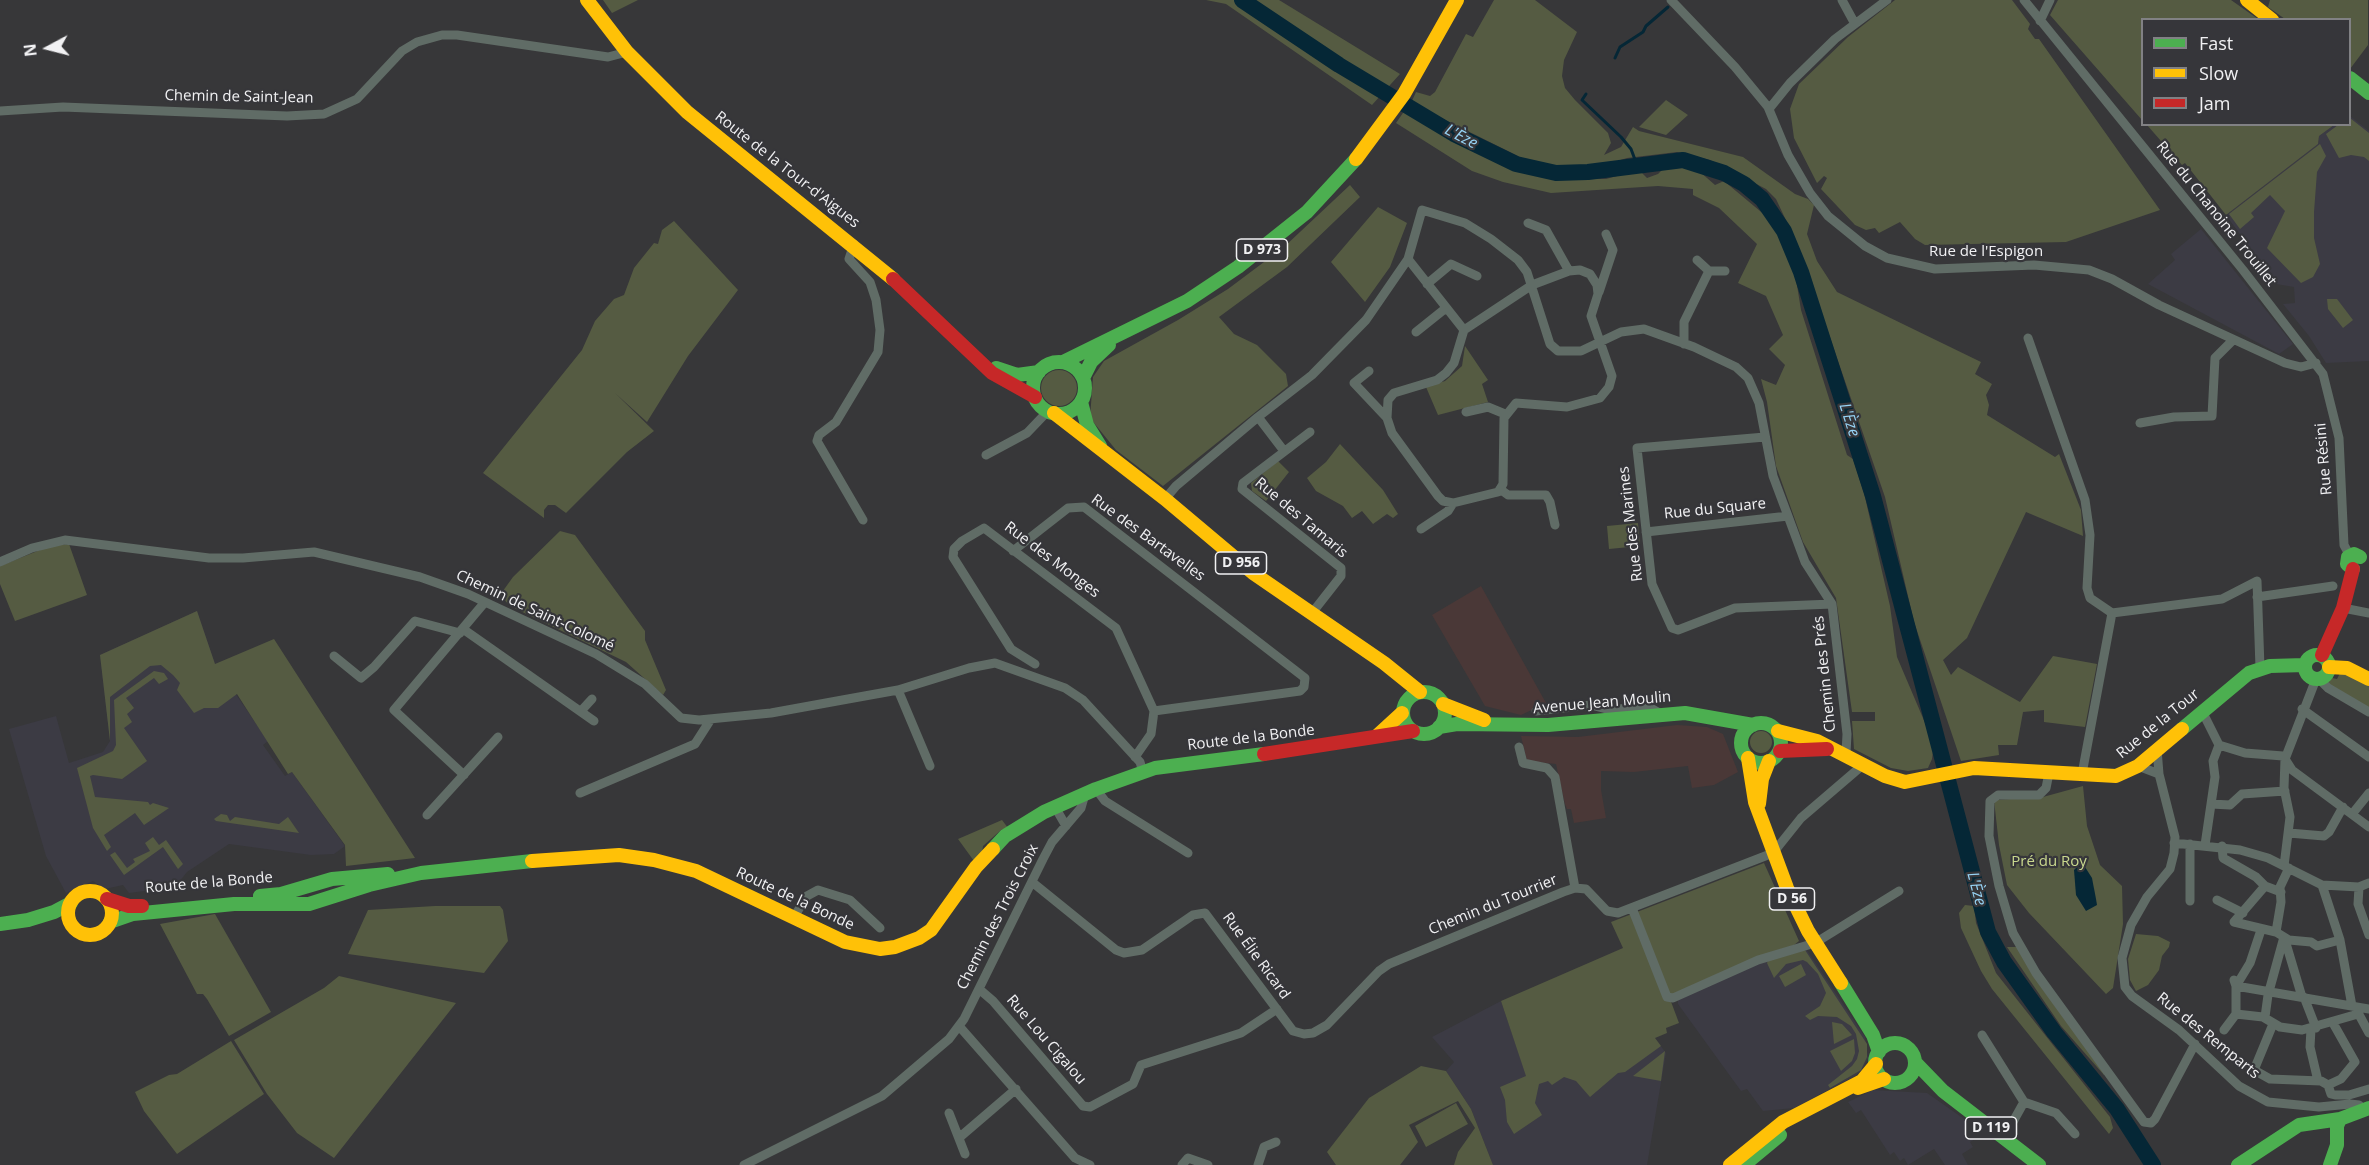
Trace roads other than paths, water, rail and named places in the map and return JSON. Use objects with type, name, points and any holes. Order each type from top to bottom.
[{"type":"main road","name":"Route de la Tour-d'Aigues","points":[[587,0],[627,52],[704,126],[854,244],[891,276],[992,373],[1035,397]]},
{"type":"main road","name":"D 973","points":[[1063,362],[1118,337],[1202,292],[1278,237],[1331,189],[1379,130],[1419,67],[1457,0]]},
{"type":"main road","points":[[2247,0],[2270,18]]},
{"type":"main road","points":[[2351,80],[2369,93]]},
{"type":"main road","name":"D 973","points":[[1083,378],[1096,356],[1118,337]]},
{"type":"main road","name":"Route de la Tour-d'Aigues","points":[[975,358],[1017,375],[1039,372]]},
{"type":"main road","points":[[1063,362],[1075,367],[1083,378],[1085,391],[1080,402],[1069,411],[1051,412],[1035,397],[1034,388],[1039,372],[1050,364],[1063,362]]},
{"type":"main road","name":"D 956","points":[[1080,402],[1087,424],[1105,453]]},
{"type":"main road","name":"D 956","points":[[1051,412],[1165,499],[1241,564],[1384,663],[1420,692]]},
{"type":"main road","points":[[2358,558],[2341,587],[2343,608],[2332,664],[2324,683],[2307,673],[2305,665],[2309,657],[2332,664],[2369,679]]},
{"type":"main road","name":"D 956","points":[[1384,663],[1395,678],[1404,707]]},
{"type":"main road","name":"Rue de la Tour","points":[[1864,764],[1885,776],[1911,782],[1962,769],[1986,768],[2116,776],[2138,766],[2230,686],[2260,668],[2305,665]]},
{"type":"main road","points":[[1420,692],[1436,695],[1443,704],[1444,716],[1439,727],[1424,734],[1413,731],[1407,726],[1404,707],[1420,692]]},
{"type":"main road","name":"Avenue Jean Moulin","points":[[1443,704],[1497,725]]},
{"type":"main road","name":"Route de la Bonde","points":[[1378,735],[1404,707]]},
{"type":"main road","name":"Avenue Jean Moulin","points":[[1439,727],[1457,724],[1548,725],[1661,714],[1710,716],[1753,724]]},
{"type":"main road","points":[[1710,716],[1729,728],[1745,752],[1762,763],[1769,761]]},
{"type":"main road","points":[[1773,853],[1750,785],[1744,733],[1753,724],[1767,723],[1778,731],[1807,737],[1864,764]]},
{"type":"main road","name":"Route de la Bonde","points":[[107,899],[139,906],[272,896],[345,877],[422,873],[598,854],[633,856],[696,871],[863,947],[895,947],[920,938],[944,916],[976,867],[997,844],[1022,824],[1054,807],[1143,772],[1183,764],[1350,742],[1378,735],[1413,731]]},
{"type":"main road","points":[[1778,731],[1781,737],[1780,751]]},
{"type":"main road","points":[[1762,822],[1759,804],[1761,779],[1769,761],[1780,751],[1840,751]]},
{"type":"main road","name":"D 56","points":[[1773,853],[1786,888],[1815,943],[1873,1035],[1877,1058]]},
{"type":"main road","name":"Route de la Bonde","points":[[110,922],[125,915],[234,904],[318,903],[369,885],[422,873]]},
{"type":"main road","points":[[0,924],[28,920],[54,912],[86,892],[98,893],[107,899],[112,914],[110,922],[99,933],[92,935],[78,931],[72,926],[28,920]]},
{"type":"main road","points":[[71,903],[68,910],[72,926]]},
{"type":"main road","name":"D 56","points":[[1854,1003],[1879,1030],[1897,1043]]},
{"type":"main road","points":[[1730,1165],[1783,1122],[1862,1082],[1887,1045],[1897,1043],[1912,1051],[1915,1062],[1912,1073],[1905,1080],[1894,1082],[1884,1079],[1841,1096],[1786,1130],[1744,1165]]},
{"type":"main road","points":[[1877,1058],[1884,1079]]},
{"type":"main road","name":"D 119","points":[[1915,1062],[1943,1091],[2039,1165]]},
{"type":"main road","name":"D 119","points":[[1905,1080],[1927,1084],[1943,1091]]},
{"type":"main road","points":[[2241,1164],[2299,1125],[2340,1119],[2367,1109]]},
{"type":"main road","points":[[2330,1165],[2337,1145],[2336,1131],[2340,1119]]},
{"type":"street","name":"Rue de l'Espigon","points":[[1671,0],[1735,67],[1769,109],[1788,155],[1810,193],[1828,216],[1847,234],[1887,258],[1935,269],[2034,265],[2089,270],[2112,279],[2234,340],[2294,366],[2316,363]]},
{"type":"street","points":[[1842,0],[1855,24]]},
{"type":"street","points":[[1769,109],[1790,83],[1836,39],[1887,0]]},
{"type":"street","name":"Rue du Chanoine Trouillet","points":[[2024,0],[2316,363]]},
{"type":"street","points":[[2040,21],[2050,0]]},
{"type":"street","name":"Chemin de Saint-Jean","points":[[0,111],[63,107],[287,116],[324,114],[357,99],[402,51],[417,42],[442,35],[457,35],[608,57],[627,52]]},
{"type":"street","name":"Chemin des Prés","points":[[1408,258],[1422,210],[1466,224],[1491,239],[1518,260],[1527,272],[1550,344],[1558,351],[1581,351],[1621,332],[1644,329],[1736,367],[1748,378],[1759,403],[1773,476],[1805,562],[1832,604],[1847,734],[1840,751]]},
{"type":"street","points":[[1528,223],[1546,230],[1569,271]]},
{"type":"street","points":[[1598,294],[1597,285],[1590,274],[1580,270],[1569,271],[1532,285],[1464,330],[1454,363],[1446,373],[1437,380],[1394,393],[1388,400],[1388,418],[1392,433],[1438,496],[1453,503],[1497,492],[1500,489],[1503,484],[1505,414],[1516,403],[1567,407],[1600,398],[1609,387],[1612,376],[1591,316],[1613,250],[1605,234]]},
{"type":"street","points":[[854,244],[849,259],[870,282],[876,300],[880,330],[878,351],[836,422],[819,435],[817,441],[863,520]]},
{"type":"street","points":[[1165,499],[1258,417],[1312,375],[1366,320],[1408,258],[1464,330]]},
{"type":"street","points":[[1697,260],[1709,271],[1725,271]]},
{"type":"street","points":[[1427,284],[1451,264],[1477,276]]},
{"type":"street","points":[[1684,344],[1684,322],[1709,271]]},
{"type":"street","points":[[1416,332],[1446,308]]},
{"type":"street","points":[[2028,338],[2085,500],[2090,535],[2087,588],[2090,598],[2112,613],[2222,599],[2257,581],[2260,668]]},
{"type":"street","points":[[2140,423],[2174,417],[2212,416],[2215,358],[2234,340]]},
{"type":"street","name":"Rue Résini","points":[[2316,363],[2323,374],[2336,418],[2341,467],[2344,545],[2358,558]]},
{"type":"street","points":[[1369,371],[1354,383],[1388,418]]},
{"type":"street","points":[[1466,412],[1488,407],[1505,414]]},
{"type":"street","points":[[986,455],[1027,433],[1051,412]]},
{"type":"street","points":[[1258,417],[1284,451]]},
{"type":"street","name":"Rue des Tamaris","points":[[1310,432],[1243,483],[1242,489],[1341,568],[1341,576],[1312,613]]},
{"type":"street","name":"Rue des Marines","points":[[1765,437],[1637,448],[1652,584],[1672,628],[1678,630],[1735,608],[1832,604]]},
{"type":"street","points":[[1500,489],[1508,495],[1546,495],[1550,502],[1555,525]]},
{"type":"street","points":[[1421,530],[1448,511],[1453,503]]},
{"type":"street","name":"Rue des Bartavelles","points":[[1013,551],[1068,508],[1084,507],[1305,678],[1304,687],[1300,691],[1154,711]]},
{"type":"street","name":"Rue du Square","points":[[1646,532],[1788,516]]},
{"type":"street","name":"Rue des Monges","points":[[1035,664],[1011,649],[953,557],[954,549],[962,541],[984,528],[1116,628],[1154,711]]},
{"type":"street","name":"Chemin de Saint-Colomé","points":[[0,562],[32,548],[65,540],[208,558],[314,552],[420,577],[485,602],[596,654],[645,684],[681,718],[771,713],[898,690],[969,668],[995,663],[1056,684],[1083,700],[1135,757],[1143,772]]},
{"type":"street","points":[[2257,597],[2341,587]]},
{"type":"street","points":[[464,775],[394,710],[485,602]]},
{"type":"street","points":[[2343,608],[2369,613]]},
{"type":"street","points":[[2082,774],[2112,613]]},
{"type":"street","points":[[334,656],[361,678],[374,667],[415,621],[461,631],[594,721]]},
{"type":"street","points":[[2333,1023],[2355,1062],[2341,1079],[2323,1082],[2270,1079],[2254,1070],[2269,1020],[2269,991],[2280,935],[2280,887],[2286,867],[2290,817],[2285,791],[2285,759],[2302,709],[2324,683],[2369,712]]},
{"type":"street","points":[[898,690],[930,766]]},
{"type":"street","points":[[580,711],[592,699]]},
{"type":"street","points":[[1536,711],[1597,705],[1610,710],[1647,706],[1661,714]]},
{"type":"street","points":[[2302,709],[2369,757]]},
{"type":"street","points":[[1135,757],[1151,734],[1154,711]]},
{"type":"street","points":[[2202,711],[2223,746],[2245,753],[2283,756],[2292,770],[2369,827]]},
{"type":"street","points":[[580,793],[695,744],[711,718]]},
{"type":"street","points":[[427,815],[498,737]]},
{"type":"street","points":[[2205,845],[2215,777],[2213,761],[2223,746]]},
{"type":"street","points":[[1519,747],[1523,763],[1547,768],[1556,777],[1575,888]]},
{"type":"street","points":[[2157,749],[2159,774],[2169,810],[2174,843],[2222,846],[2268,858],[2322,885],[2359,887],[2369,883]]},
{"type":"street","points":[[1773,853],[1801,818],[1864,764]]},
{"type":"street","points":[[2138,766],[2159,774]]},
{"type":"street","points":[[2049,773],[2046,788],[2039,795],[1998,795],[1990,801],[1989,836],[1999,886],[2013,933],[2036,973],[2144,1122],[2151,1123],[2155,1119],[2195,1044]]},
{"type":"street","points":[[2211,804],[2230,805],[2242,794],[2285,791]]},
{"type":"street","points":[[1090,792],[1188,852]]},
{"type":"street","name":"Chemin des Trois Croix","points":[[744,1165],[882,1096],[949,1039],[959,1026],[979,989],[1052,842],[1081,808],[1090,792]]},
{"type":"street","points":[[2352,813],[2369,793]]},
{"type":"street","points":[[1054,807],[1066,826]]},
{"type":"street","points":[[2289,833],[2324,836],[2330,832],[2343,807]]},
{"type":"street","name":"Rue des Remparts","points":[[2174,843],[2170,868],[2147,897],[2131,925],[2122,958],[2126,989],[2195,1044],[2239,1086],[2268,1102],[2319,1107],[2350,1104],[2367,1109]]},
{"type":"street","points":[[2190,844],[2190,901]]},
{"type":"street","points":[[2222,846],[2223,858],[2256,877],[2265,886],[2281,892]]},
{"type":"street","name":"Chemin du Tourrier","points":[[1304,1034],[1313,1033],[1327,1025],[1378,971],[1389,964],[1575,888],[1586,889],[1612,914],[1773,853]]},
{"type":"street","name":"Rue Élie Ricard","points":[[1032,882],[1116,950],[1124,953],[1142,950],[1193,915],[1205,914],[1293,1030],[1304,1034]]},
{"type":"street","points":[[2322,885],[2340,940],[2355,1009],[2369,1033]]},
{"type":"street","points":[[2265,886],[2235,922],[2311,942],[2317,946],[2340,940]]},
{"type":"street","points":[[2359,887],[2358,904],[2369,935]]},
{"type":"street","points":[[794,917],[807,897],[818,890],[850,900],[880,928]]},
{"type":"street","points":[[1632,908],[1666,997],[1673,998],[1758,960],[1815,943],[1899,891]]},
{"type":"street","points":[[2217,900],[2243,913]]},
{"type":"street","points":[[2224,1030],[2236,1014],[2235,983],[2250,963],[2261,930]]},
{"type":"street","points":[[2280,935],[2314,1029],[2310,1047],[2323,1082],[2331,1094],[2335,1095],[2349,1095],[2369,1089]]},
{"type":"street","points":[[2235,983],[2355,1009],[2369,1009]]},
{"type":"street","name":"Rue Lou Cigalou","points":[[979,989],[993,1001],[1083,1106],[1090,1107],[1133,1084],[1141,1065],[1241,1033],[1277,1009]]},
{"type":"street","points":[[2236,1014],[2269,1020],[2291,1029],[2314,1029],[2333,1023],[2355,1009]]},
{"type":"street","points":[[959,1026],[1016,1089],[1073,1161],[1090,1165]]},
{"type":"street","points":[[1982,1035],[2024,1102],[2056,1113],[2075,1134]]},
{"type":"street","points":[[960,1137],[1016,1089]]},
{"type":"street","points":[[2004,1138],[2024,1102]]},
{"type":"street","points":[[949,1113],[965,1154]]},
{"type":"street","points":[[1258,1165],[1264,1147],[1276,1142]]},
{"type":"street","points":[[1182,1165],[1188,1158],[1209,1165]]},
{"type":"water","points":[[2079,865],[2085,867],[2092,878],[2097,905],[2086,911],[2076,895],[2074,870]]},
{"type":"waterway","name":"L'Èze","points":[[1242,0],[1339,65],[1454,134],[1516,164],[1556,173],[1588,172],[1683,160],[1724,173],[1744,184],[1762,199],[1784,231],[1801,272],[1873,496],[1988,932],[2004,962],[2054,1032],[2117,1109],[2153,1165]]},
{"type":"waterway","points":[[1615,58],[1620,47],[1643,32],[1646,26],[1668,7]]},
{"type":"waterway","points":[[1586,94],[1582,100],[1621,137],[1631,149],[1637,165]]},
{"type":"park label","name":"Pré du Roy","points":[[2049,862]]}]
